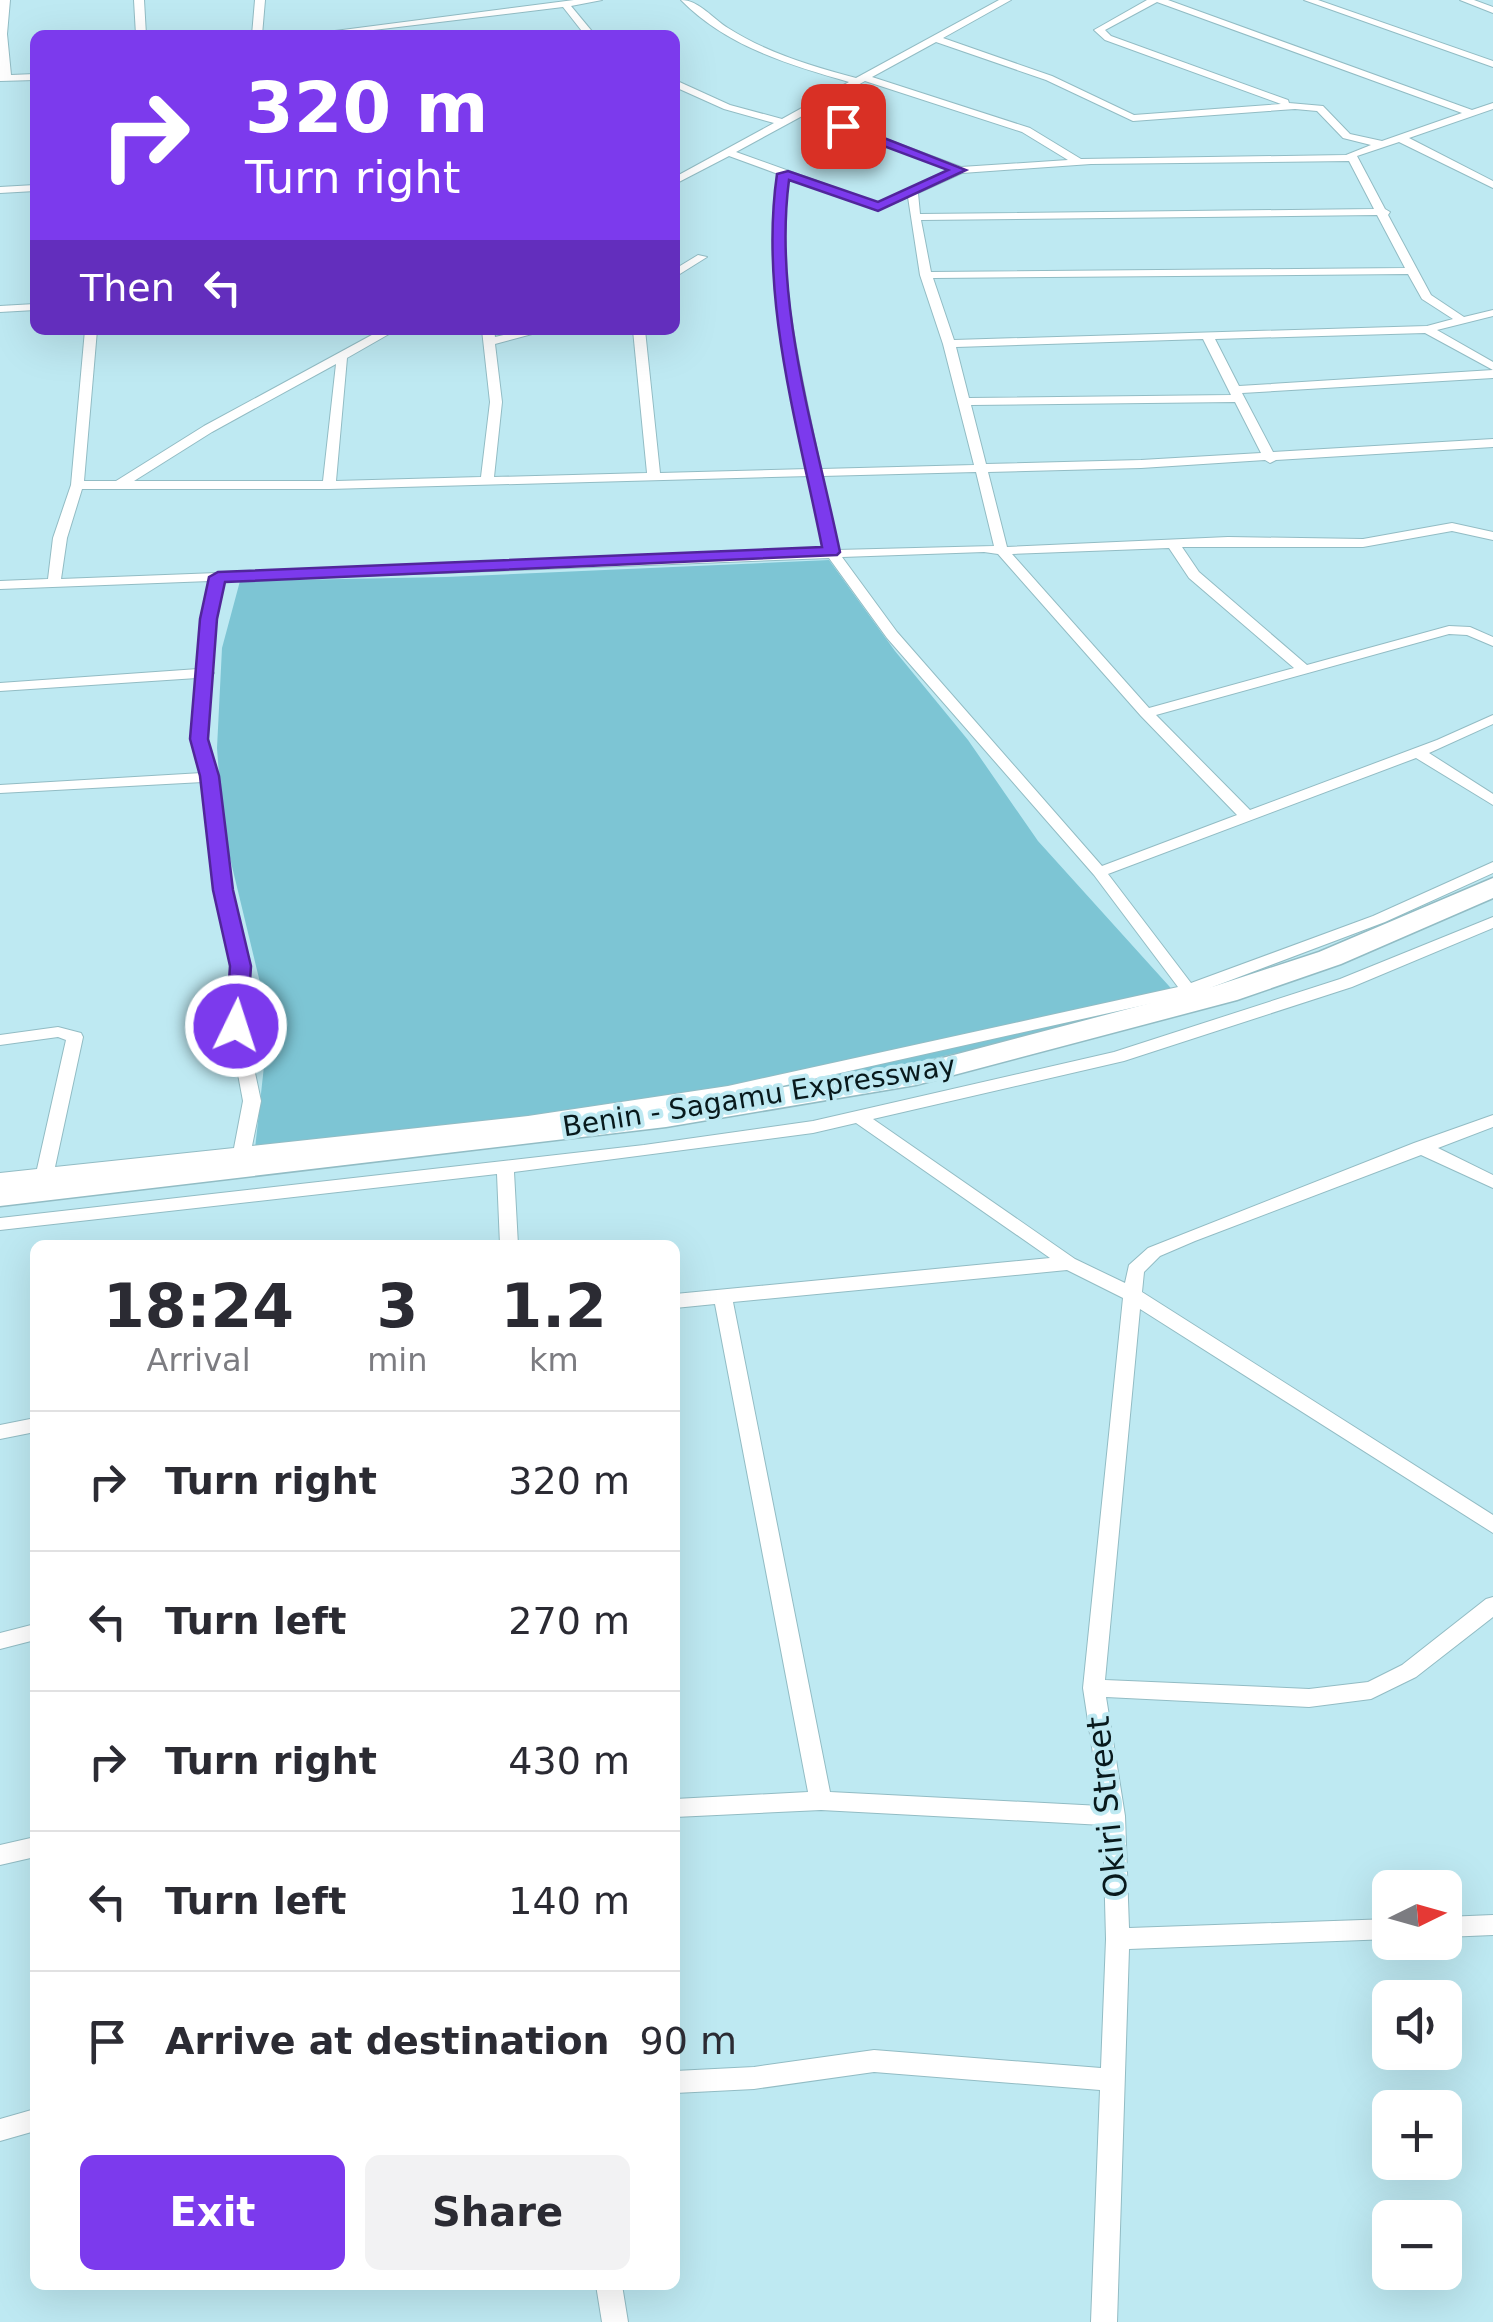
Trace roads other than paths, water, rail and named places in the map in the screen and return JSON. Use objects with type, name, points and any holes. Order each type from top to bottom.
[{"type":"highway","name":"Benin - Sagamu Expressway","points":[[0,1194],[666,1117],[916,1074],[1226,993],[1431,924],[1493,887]]},
{"type":"highway","points":[[0,1213],[625,1140],[779,1117],[937,1087],[1095,1050],[1202,1018],[1306,983],[1431,924],[1493,906]]},
{"type":"street","points":[[5,0],[1,34],[3,78],[30,77]]},
{"type":"street","points":[[140,0],[140,30]]},
{"type":"street","points":[[257,30],[260,0]]},
{"type":"street","points":[[347,30],[597,0]]},
{"type":"street","points":[[686,0],[708,22],[793,63],[1026,130],[1080,162]]},
{"type":"street","points":[[681,172],[731,154],[782,122],[1006,0]]},
{"type":"street","points":[[1295,106],[1108,38],[1099,30],[1156,0],[1471,113]]},
{"type":"street","points":[[1309,0],[1493,64]]},
{"type":"street","points":[[1465,0],[1493,10]]},
{"type":"street","points":[[565,4],[586,30]]},
{"type":"street","points":[[936,39],[1049,78],[1133,118],[1295,106],[1322,109],[1347,136],[1382,144]]},
{"type":"street","points":[[680,85],[726,107],[782,122]]},
{"type":"street","points":[[680,95],[694,91]]},
{"type":"street","points":[[731,154],[872,206],[884,206],[960,170],[1080,162],[1352,158],[1357,152],[1493,106]]},
{"type":"street","points":[[806,112],[960,170]]},
{"type":"street","points":[[1400,138],[1491,183]]},
{"type":"street","points":[[1352,158],[1385,212],[1410,271],[1426,297],[1460,319]]},
{"type":"street","points":[[783,174],[778,212],[785,322],[831,552],[892,636],[1099,872],[1188,990]]},
{"type":"street","points":[[0,190],[30,188]]},
{"type":"street","points":[[912,192],[926,275],[949,344],[1002,552],[1146,714],[1248,817]]},
{"type":"street","points":[[915,217],[1385,212]]},
{"type":"street","points":[[680,271],[702,257]]},
{"type":"street","points":[[926,275],[1410,271]]},
{"type":"street","points":[[0,309],[30,307]]},
{"type":"street","points":[[949,344],[1427,330],[1493,313]]},
{"type":"street","points":[[1427,330],[1493,370]]},
{"type":"street","points":[[54,583],[60,538],[77,485],[92,335]]},
{"type":"street","points":[[118,485],[208,429],[382,335]]},
{"type":"street","points":[[640,335],[654,478]]},
{"type":"street","points":[[1207,335],[1270,459]]},
{"type":"street","points":[[487,480],[496,402],[488,336]]},
{"type":"street","points":[[329,485],[342,359]]},
{"type":"street","points":[[964,402],[1236,394],[1493,370]]},
{"type":"street","points":[[77,485],[329,485],[654,478],[1270,459],[1493,443]]},
{"type":"street","points":[[0,585],[831,552],[974,548],[1002,552],[1228,541],[1328,545],[1363,543],[1435,528],[1489,532]]},
{"type":"street","points":[[1174,544],[1194,575],[1304,670]]},
{"type":"street","points":[[218,577],[208,619],[207,673],[199,739],[210,776],[223,890],[240,966],[236,1026],[252,1101],[242,1152]]},
{"type":"street","points":[[1146,714],[1460,628],[1493,642]]},
{"type":"street","points":[[0,687],[207,673]]},
{"type":"street","points":[[1099,872],[1493,720]]},
{"type":"street","points":[[1417,752],[1493,801]]},
{"type":"street","points":[[0,789],[210,776]]},
{"type":"street","points":[[0,1180],[528,1122],[728,1092],[1188,990],[1380,919],[1493,867]]},
{"type":"street","points":[[0,1224],[682,1146],[859,1117],[1138,1051],[1346,982],[1493,922]]},
{"type":"street","points":[[0,1040],[58,1032],[75,1037],[44,1174]]},
{"type":"street","points":[[859,1117],[1069,1264],[1131,1294],[1493,1525]]},
{"type":"street","points":[[1131,1294],[1135,1270],[1154,1252],[1493,1121]]},
{"type":"street","points":[[1420,1147],[1493,1182]]},
{"type":"street","points":[[504,1167],[509,1240]]},
{"type":"street","points":[[680,1301],[1069,1264]]},
{"type":"street","name":"Okiri Street","points":[[1104,2322],[1118,1940],[1114,1816],[1094,1688],[1131,1294]]},
{"type":"street","points":[[724,1297],[821,1801]]},
{"type":"street","points":[[0,1432],[30,1426]]},
{"type":"street","points":[[1094,1688],[1309,1698],[1371,1690],[1410,1671],[1493,1605]]},
{"type":"street","points":[[0,1640],[30,1633]]},
{"type":"street","points":[[680,1808],[821,1801],[1114,1816]]},
{"type":"street","points":[[0,1856],[30,1848]]},
{"type":"street","points":[[1462,1926],[1493,1925]]},
{"type":"street","points":[[1118,1940],[1372,1930]]},
{"type":"street","points":[[680,2082],[754,2078],[874,2061],[1113,2080]]},
{"type":"street","points":[[0,2130],[30,2121]]},
{"type":"street","points":[[611,2290],[615,2322]]}]
